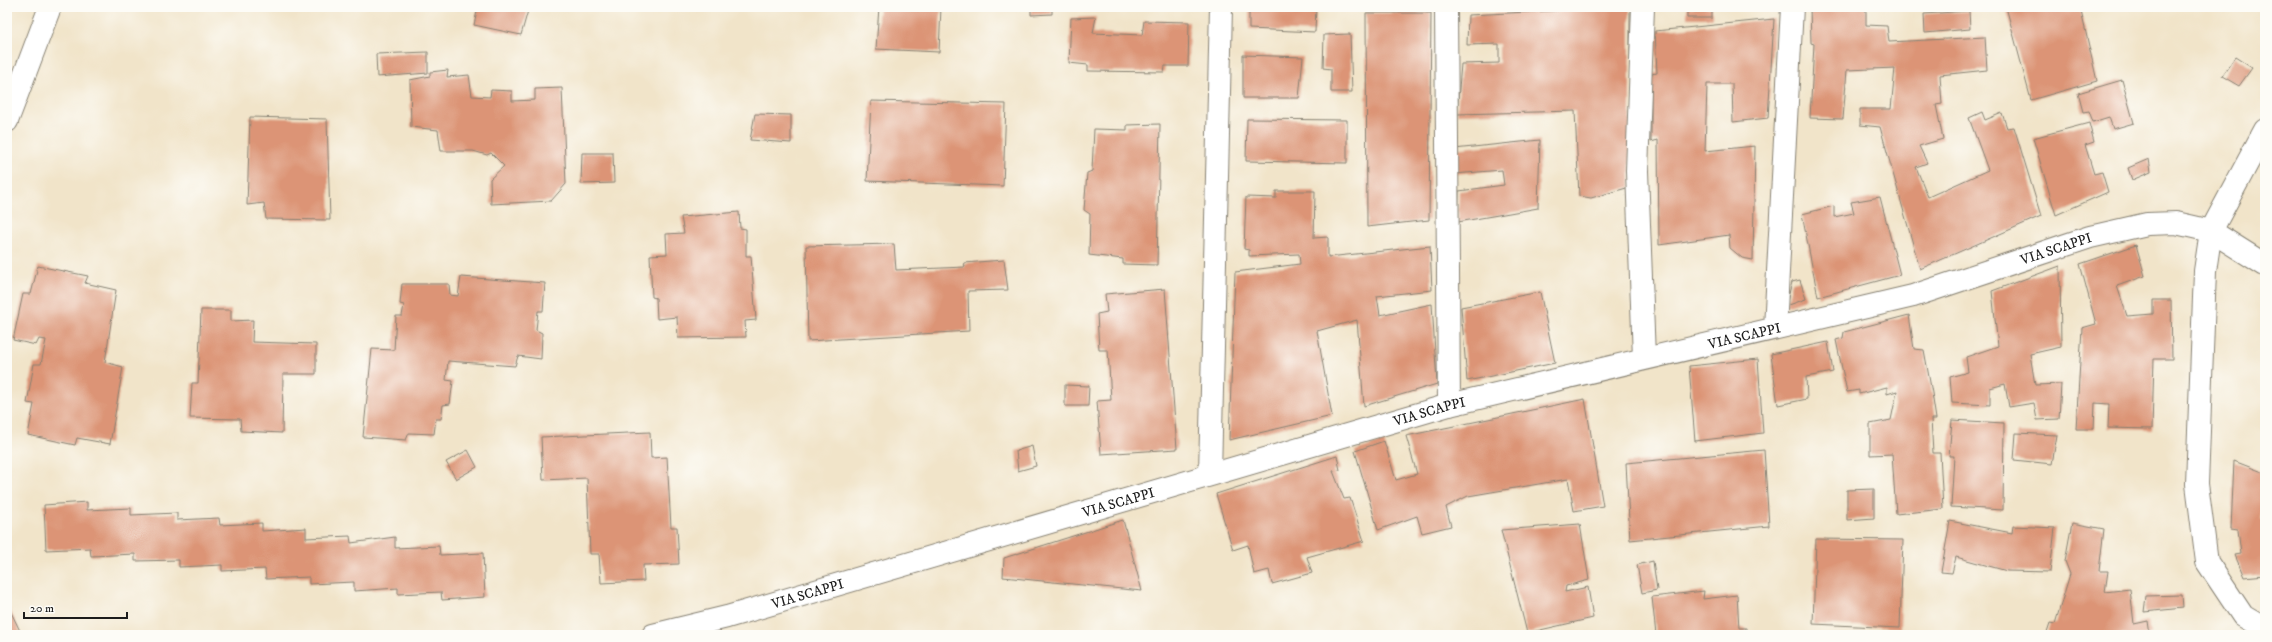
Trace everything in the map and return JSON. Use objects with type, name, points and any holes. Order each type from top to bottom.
[{"type":"street","points":[[7,121],[50,7]]},
{"type":"street","points":[[1210,474],[1221,7]]},
{"type":"street","points":[[1446,7],[1449,405]]},
{"type":"street","points":[[1643,7],[1637,171],[1644,358]]},
{"type":"street","points":[[1775,328],[1792,7]]},
{"type":"street","points":[[2265,130],[2211,231],[2206,271],[2197,484],[2207,562],[2243,616],[2265,629]]},
{"type":"street","name":"VIA SCAPPI","points":[[653,635],[727,617],[1449,405],[1913,296],[2090,237],[2147,224],[2176,223],[2211,231],[2265,265]]},
{"type":"building","points":[[478,7],[529,7],[521,35],[474,25]]},
{"type":"building","points":[[879,7],[941,7],[939,52],[876,49]]},
{"type":"building","points":[[1031,7],[1052,7],[1052,14],[1031,15]]},
{"type":"building","points":[[1249,7],[1316,7],[1315,32],[1249,29]]},
{"type":"building","points":[[1630,7],[1630,187],[1591,198],[1579,196],[1575,111],[1457,114],[1461,64],[1499,63],[1499,44],[1467,45],[1468,15]]},
{"type":"building","points":[[1687,7],[1712,7],[1712,18],[1687,18]]},
{"type":"building","points":[[1810,7],[1866,7],[1866,25],[1887,26],[1889,42],[1985,37],[1987,70],[1940,75],[1942,104],[1936,105],[1943,139],[1919,146],[1927,163],[1916,167],[1928,197],[1988,170],[1969,118],[1982,112],[1985,120],[2002,113],[2007,128],[2014,127],[2041,216],[1920,269],[1880,127],[1860,125],[1860,109],[1891,109],[1895,68],[1847,70],[1843,119],[1810,118],[1814,44],[1811,43]]},
{"type":"building","points":[[2006,7],[2080,7],[2097,81],[2031,100]]},
{"type":"building","points":[[1969,11],[1970,29],[1925,33],[1924,14]]},
{"type":"building","points":[[1366,13],[1431,13],[1429,220],[1367,227]]},
{"type":"building","points":[[1096,17],[1093,33],[1142,35],[1144,21],[1189,22],[1188,66],[1165,66],[1164,72],[1088,71],[1088,65],[1069,63],[1071,18]]},
{"type":"building","points":[[1774,19],[1768,118],[1733,122],[1732,84],[1707,84],[1705,151],[1755,146],[1753,260],[1742,258],[1730,248],[1729,235],[1659,245],[1658,140],[1651,142],[1651,74],[1657,73],[1655,31]]},
{"type":"building","points":[[1350,34],[1352,92],[1331,92],[1331,69],[1323,68],[1324,35]]},
{"type":"building","points":[[428,52],[428,73],[377,77],[376,54]]},
{"type":"building","points":[[1243,55],[1303,57],[1299,98],[1243,98]]},
{"type":"building","points":[[2235,57],[2252,68],[2239,86],[2222,76]]},
{"type":"building","points":[[448,70],[447,77],[469,75],[472,96],[490,97],[491,90],[512,91],[512,101],[535,100],[535,89],[562,88],[566,184],[551,201],[491,204],[490,179],[504,166],[491,153],[487,155],[473,151],[441,151],[438,130],[411,127],[410,80],[430,76],[430,72]]},
{"type":"building","points":[[2122,80],[2134,123],[2113,129],[2109,117],[2093,122],[2089,111],[2083,112],[2078,93]]},
{"type":"building","points":[[871,101],[1006,104],[1003,186],[867,181]]},
{"type":"building","points":[[755,114],[791,115],[791,143],[750,140]]},
{"type":"building","points":[[250,117],[327,119],[330,220],[266,219],[264,203],[247,205]]},
{"type":"building","points":[[1247,119],[1347,120],[1347,163],[1246,161]]},
{"type":"building","points":[[2089,123],[2094,142],[2085,145],[2094,174],[2102,172],[2108,192],[2056,215],[2033,138]]},
{"type":"building","points":[[1160,124],[1157,265],[1123,264],[1123,259],[1089,255],[1090,214],[1084,210],[1087,173],[1092,171],[1094,129],[1127,130],[1127,125]]},
{"type":"building","points":[[1540,140],[1538,208],[1458,222],[1459,191],[1504,185],[1502,170],[1454,174],[1454,149]]},
{"type":"building","points":[[582,153],[613,153],[614,183],[581,184]]},
{"type":"building","points":[[2149,159],[2151,172],[2132,180],[2128,168]]},
{"type":"building","points":[[1276,191],[1315,191],[1314,238],[1328,237],[1328,257],[1430,246],[1432,290],[1377,296],[1380,315],[1432,304],[1437,384],[1364,406],[1357,320],[1317,331],[1332,416],[1229,440],[1235,272],[1300,264],[1299,254],[1249,256],[1249,250],[1244,249],[1246,197],[1276,198]]},
{"type":"building","points":[[1880,197],[1900,275],[1818,297],[1802,214],[1834,206],[1834,217],[1854,213],[1851,202]]},
{"type":"building","points":[[739,212],[740,228],[746,229],[746,256],[751,256],[756,320],[745,321],[746,337],[678,338],[677,317],[657,319],[656,298],[652,297],[650,255],[667,254],[666,234],[684,233],[681,217]]},
{"type":"building","points":[[894,244],[896,270],[965,267],[964,263],[1004,260],[1008,290],[968,291],[969,331],[808,341],[806,246]]},
{"type":"building","points":[[2136,245],[2145,276],[2117,286],[2127,316],[2153,314],[2153,300],[2171,300],[2172,359],[2154,359],[2152,429],[2108,428],[2109,404],[2095,403],[2094,429],[2076,429],[2082,328],[2096,324],[2080,264]]},
{"type":"building","points":[[38,266],[88,276],[85,283],[116,290],[105,362],[123,367],[110,444],[77,438],[75,445],[28,435],[34,404],[27,403],[34,364],[41,364],[46,340],[39,339],[36,345],[13,340],[23,294],[31,294]]},
{"type":"building","points":[[2060,266],[2061,347],[2030,354],[2035,385],[2061,384],[2059,419],[2037,420],[2034,403],[2009,407],[2005,384],[1990,388],[1990,405],[1952,403],[1950,377],[1968,372],[1966,357],[1998,346],[1992,291]]},
{"type":"building","points":[[461,277],[545,283],[543,311],[538,311],[536,330],[542,333],[541,359],[518,356],[515,366],[448,361],[446,380],[453,381],[450,404],[443,405],[441,419],[436,419],[434,434],[409,433],[406,440],[363,437],[372,349],[394,350],[396,316],[402,316],[404,305],[400,304],[402,284],[449,284],[450,295],[458,296]]},
{"type":"building","points":[[1800,280],[1806,299],[1786,306],[1792,282]]},
{"type":"building","points":[[1165,289],[1177,449],[1101,454],[1097,401],[1111,400],[1108,350],[1099,350],[1097,314],[1107,312],[1105,294]]},
{"type":"building","points":[[1540,292],[1555,363],[1467,381],[1461,307]]},
{"type":"building","points":[[201,310],[231,310],[231,321],[253,320],[252,342],[316,344],[316,374],[283,374],[282,433],[241,431],[240,419],[190,418],[192,383],[198,383]]},
{"type":"building","points":[[1909,315],[1914,349],[1924,350],[1932,393],[1936,419],[1931,419],[1933,453],[1940,453],[1943,509],[1896,514],[1892,454],[1870,455],[1870,424],[1891,420],[1897,391],[1887,394],[1887,387],[1859,394],[1859,390],[1847,392],[1836,340],[1843,338],[1844,332]]},
{"type":"building","points":[[1828,342],[1833,372],[1806,377],[1807,399],[1778,405],[1771,354]]},
{"type":"building","points":[[1758,359],[1763,433],[1695,441],[1689,366]]},
{"type":"building","points":[[1065,385],[1089,386],[1088,406],[1065,406]]},
{"type":"building","points":[[1585,399],[1603,506],[1574,511],[1568,479],[1468,496],[1446,507],[1451,526],[1422,533],[1417,516],[1378,530],[1355,451],[1384,441],[1396,480],[1417,474],[1406,436]]},
{"type":"building","points":[[1952,420],[2004,423],[2003,510],[1951,507],[1954,456],[1949,456]]},
{"type":"building","points":[[650,432],[651,458],[667,457],[671,527],[677,527],[679,564],[643,565],[644,581],[601,583],[599,554],[590,554],[587,478],[543,480],[541,437]]},
{"type":"building","points":[[2016,433],[2057,435],[2052,464],[2014,460]]},
{"type":"building","points":[[1032,446],[1036,466],[1018,471],[1016,451]]},
{"type":"building","points":[[468,450],[477,467],[456,479],[446,462]]},
{"type":"building","points":[[1764,450],[1769,526],[1630,540],[1626,463]]},
{"type":"building","points":[[1337,456],[1340,470],[1333,471],[1344,499],[1350,498],[1364,541],[1307,557],[1312,573],[1272,584],[1269,570],[1254,574],[1248,545],[1233,550],[1216,494]]},
{"type":"building","points":[[2234,461],[2265,473],[2265,499],[2260,519],[2265,520],[2265,575],[2244,577],[2235,555],[2241,554],[2238,530],[2231,529]]},
{"type":"building","points":[[1874,489],[1874,518],[1847,520],[1847,490]]},
{"type":"building","points":[[87,502],[87,510],[131,508],[131,515],[177,513],[177,520],[219,518],[220,525],[262,523],[262,531],[306,528],[306,538],[350,536],[351,543],[395,537],[395,548],[439,546],[440,555],[483,553],[485,597],[442,600],[441,592],[398,594],[398,588],[354,591],[354,582],[309,584],[309,577],[266,579],[265,569],[222,571],[222,565],[179,567],[179,560],[135,561],[135,554],[91,556],[90,548],[46,550],[44,505]]},
{"type":"building","points":[[1123,520],[1142,591],[1003,577],[1004,558]]},
{"type":"building","points":[[1950,521],[2012,533],[2013,526],[2055,528],[2050,572],[2007,571],[1956,557],[1952,573],[1941,572]]},
{"type":"building","points":[[2072,523],[2104,529],[2099,571],[2108,571],[2105,592],[2130,589],[2134,624],[2148,621],[2150,635],[2046,635],[2050,623],[2055,624],[2070,574],[2065,561]]},
{"type":"building","points":[[1580,524],[1589,580],[1566,586],[1565,592],[1588,587],[1593,618],[1527,633],[1501,530]]},
{"type":"building","points":[[1816,539],[1903,540],[1900,628],[1813,624]]},
{"type":"building","points":[[1653,561],[1657,590],[1642,593],[1637,565]]},
{"type":"building","points":[[1704,591],[1703,599],[1737,595],[1739,628],[1746,628],[1747,635],[1656,635],[1652,597]]},
{"type":"building","points":[[2182,595],[2183,608],[2144,612],[2146,596]]},
{"type":"building","points":[[7,604],[22,635],[7,635]]}]
